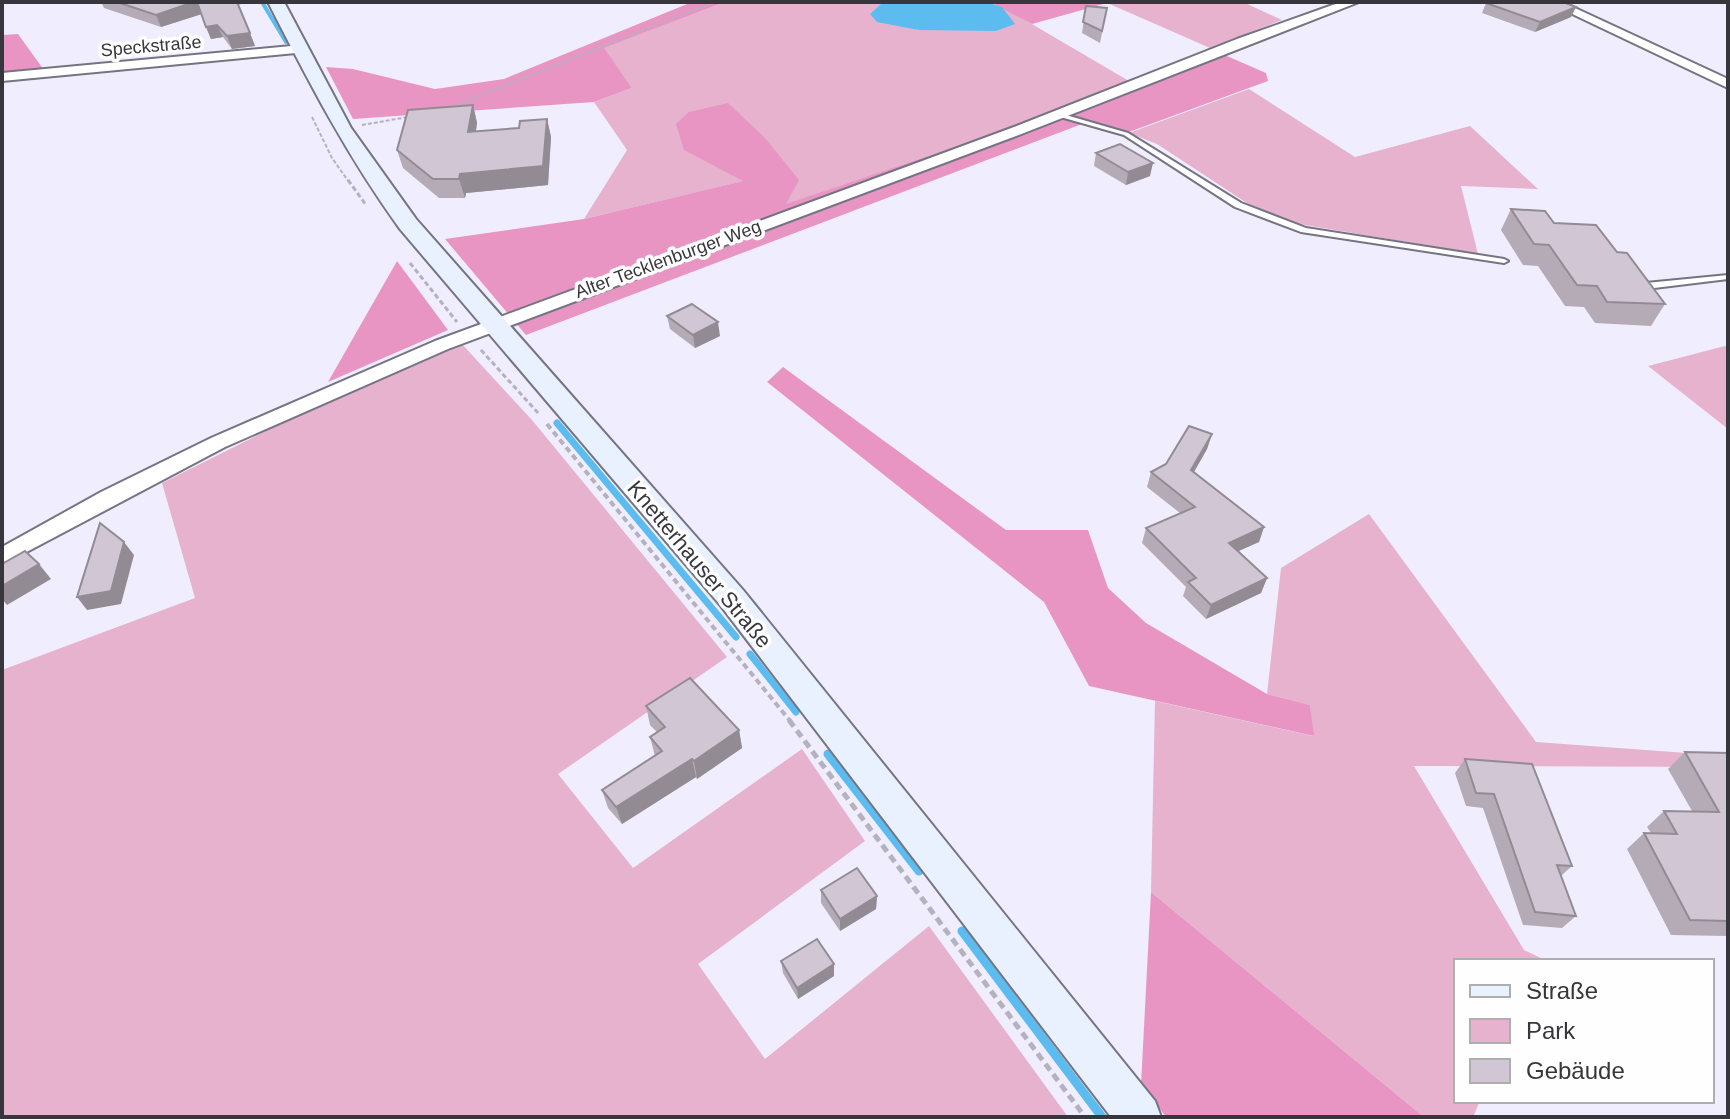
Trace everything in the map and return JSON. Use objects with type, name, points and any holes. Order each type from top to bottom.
[{"type":"street","name":"Knetterhauser Straße","points":[[276,2],[342,128],[368,170],[479,328],[732,598],[1139,1117]]},
{"type":"street","name":"Alter Tecklenburger Weg","points":[[2,557],[114,495],[264,422],[346,383],[479,328],[1059,115],[1260,32],[1353,2]]},
{"type":"street","points":[[1553,2],[1728,84]]},
{"type":"street","name":"Speckstraße","points":[[2,77],[302,49]]},
{"type":"lane","points":[[1059,115],[1126,134],[1238,205],[1304,230],[1504,261]]},
{"type":"lane","points":[[1646,286],[1728,277]]},
{"type":"path","points":[[440,110],[713,2]]},
{"type":"path","points":[[367,207],[332,158],[320,133],[414,116]]},
{"type":"path","points":[[403,254],[479,328],[542,418],[792,724],[1085,1117]]},
{"type":"green space","points":[[725,2],[883,2],[870,14],[919,30],[1014,24],[1002,7],[986,2],[1003,7],[1129,81],[1005,130],[785,205],[744,181],[584,219],[627,150],[594,102],[632,88],[603,48]]},
{"type":"green space","points":[[1105,2],[1243,2],[1282,20],[1210,48]]},
{"type":"green space","points":[[1249,89],[1355,157],[1470,126],[1538,189],[1461,186],[1478,254],[1299,224],[1256,209],[1157,144],[1129,133]]},
{"type":"green space","points":[[461,343],[532,420],[727,657],[558,774],[633,868],[802,749],[865,841],[698,964],[765,1059],[929,926],[1068,1117],[2,1117],[2,670],[195,598],[162,483],[344,392]]},
{"type":"green space","points":[[1725,346],[1728,348],[1728,429],[1648,366]]},
{"type":"green space","points":[[1369,514],[1536,742],[1728,756],[1728,767],[1414,766],[1524,950],[1543,959],[1454,959],[1454,1103],[1479,1103],[1473,1117],[1424,1117],[1151,892],[1155,701],[1313,736],[1310,705],[1267,694],[1281,568]]},
{"type":"shaded area","points":[[692,2],[725,2],[604,48],[632,88],[594,102],[353,119],[326,67],[353,69],[435,89],[504,79]]},
{"type":"shaded area","points":[[990,2],[1105,2],[1107,3],[1032,24]]},
{"type":"shaded area","points":[[18,34],[49,77],[2,81],[2,35]]},
{"type":"shaded area","points":[[1220,53],[1266,73],[1268,81],[1129,132],[1082,124],[526,335],[445,239],[584,219],[743,181],[684,150],[676,124],[689,112],[728,103],[766,139],[799,180],[786,204]]},
{"type":"shaded area","points":[[397,261],[448,330],[328,382]]},
{"type":"shaded area","points":[[783,367],[1006,530],[1088,530],[1108,588],[1146,623],[1267,694],[1310,705],[1314,736],[1089,686],[1044,602],[767,382]]},
{"type":"shaded area","points":[[1151,892],[1424,1117],[1166,1117],[1141,1085]]},
{"type":"water","points":[[883,2],[986,2],[1002,7],[1015,24],[996,31],[919,30],[877,22],[870,14]]},
{"type":"building","points":[[117,2],[194,2],[156,15]]},
{"type":"building","points":[[197,2],[237,2],[250,33],[227,36],[217,25],[206,27]]},
{"type":"building","points":[[1563,2],[1576,7],[1540,22],[1486,3]]},
{"type":"building","points":[[1086,6],[1107,8],[1102,31],[1083,22]]},
{"type":"building","points":[[473,105],[468,132],[519,128],[520,121],[547,119],[543,166],[460,174],[459,179],[433,179],[397,150],[408,110]]},
{"type":"building","points":[[1120,144],[1153,163],[1128,172],[1096,153]]},
{"type":"building","points":[[1511,209],[1545,211],[1554,223],[1596,225],[1617,252],[1627,253],[1665,304],[1607,302],[1597,286],[1577,285],[1549,245],[1534,244]]},
{"type":"building","points":[[692,304],[718,322],[693,335],[667,316]]},
{"type":"building","points":[[1189,426],[1212,434],[1191,470],[1264,527],[1229,543],[1267,578],[1211,605],[1188,582],[1196,578],[1146,528],[1195,507],[1151,472],[1166,464]]},
{"type":"building","points":[[100,523],[124,542],[111,591],[77,597]]},
{"type":"building","points":[[25,551],[39,564],[2,586],[2,564]]},
{"type":"building","points":[[690,678],[739,730],[616,807],[602,790],[662,751],[650,737],[665,727],[646,706]]},
{"type":"building","points":[[1685,752],[1728,753],[1728,921],[1690,920],[1644,833],[1677,834],[1664,811],[1719,812]]},
{"type":"building","points":[[1465,759],[1532,764],[1572,866],[1557,865],[1576,916],[1535,912],[1494,794],[1476,793]]},
{"type":"building","points":[[857,868],[877,896],[840,919],[821,890]]},
{"type":"building","points":[[817,939],[834,964],[797,988],[781,961]]},
{"type":"waterway","points":[[262,2],[286,42]]},
{"type":"waterway","points":[[557,423],[736,637]]},
{"type":"waterway","points":[[750,654],[796,712]]},
{"type":"waterway","points":[[828,754],[919,871]]},
{"type":"waterway","points":[[962,931],[1102,1117]]}]
